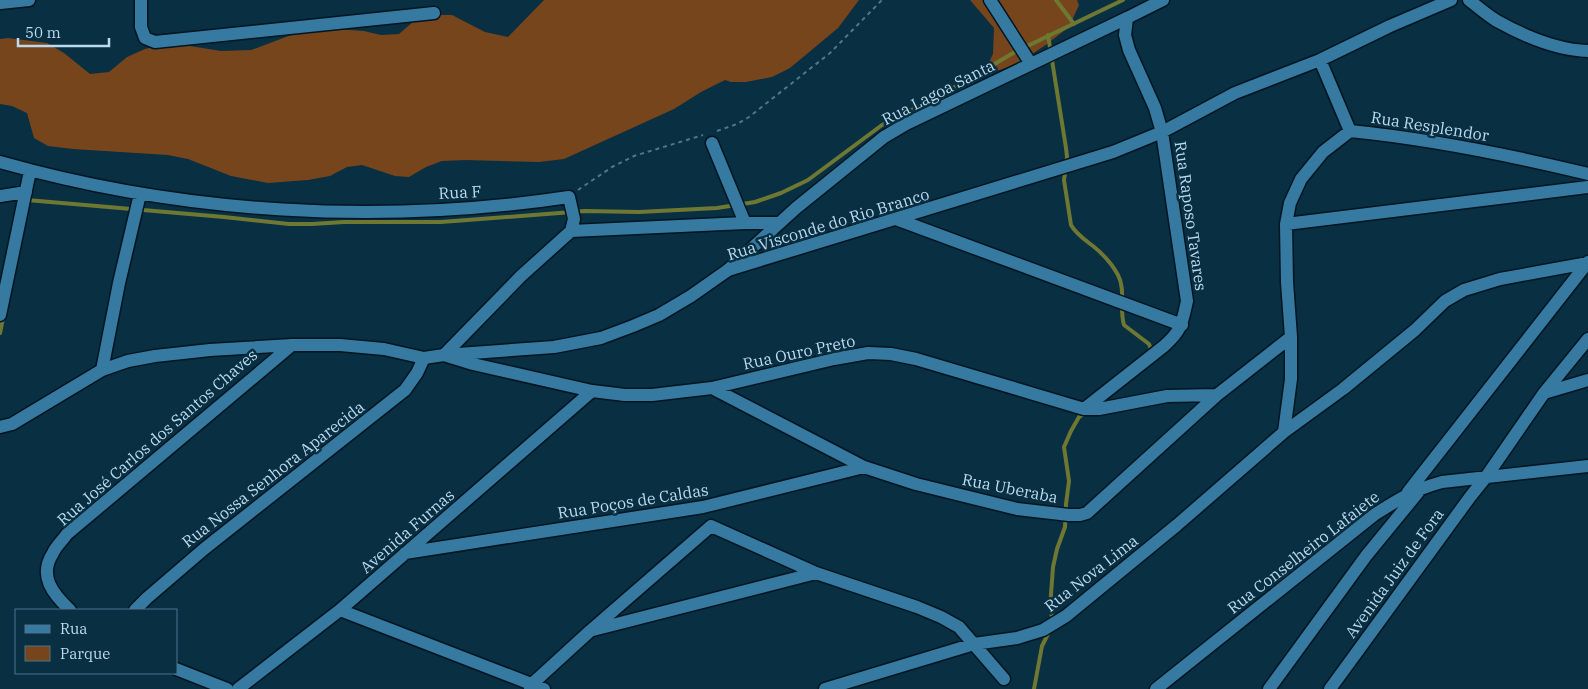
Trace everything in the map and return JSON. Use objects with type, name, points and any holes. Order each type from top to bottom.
[{"type":"street","points":[[0,3],[29,0]]},
{"type":"street","points":[[141,0],[141,27],[144,38],[155,42],[434,13]]},
{"type":"street","points":[[990,0],[1032,64]]},
{"type":"street","name":"Rua Lagoa Santa","points":[[728,270],[780,223],[884,137],[906,124],[1163,0]]},
{"type":"street","name":"Rua Visconde do Rio Branco","points":[[0,427],[12,424],[102,370],[128,361],[155,356],[210,350],[292,345],[340,345],[384,349],[424,358],[554,347],[601,338],[659,315],[691,296],[728,270],[1113,152],[1162,132],[1235,93],[1320,60],[1390,26],[1451,0]]},
{"type":"street","points":[[1469,0],[1496,20],[1527,35],[1573,50],[1588,51]]},
{"type":"street","name":"Rua Raposo Tavares","points":[[1084,409],[1175,336],[1182,325],[1187,301],[1162,132],[1151,100],[1129,50],[1125,35],[1127,18]]},
{"type":"street","points":[[1320,60],[1350,131]]},
{"type":"street","name":"Rua Resplendor","points":[[1284,432],[1291,379],[1286,224],[1290,203],[1302,179],[1323,152],[1350,131],[1395,135],[1502,155],[1588,174]]},
{"type":"street","points":[[711,136],[744,223]]},
{"type":"street","name":"Rua F","points":[[0,162],[86,184],[140,194],[241,206],[341,212],[426,210],[516,205],[569,197]]},
{"type":"street","points":[[0,314],[30,171]]},
{"type":"street","points":[[1286,224],[1588,186]]},
{"type":"street","points":[[0,196],[26,192]]},
{"type":"street","points":[[102,370],[119,283],[140,194]]},
{"type":"street","points":[[444,355],[521,276],[571,231],[574,219],[569,197]]},
{"type":"street","points":[[896,220],[1182,325]]},
{"type":"street","points":[[571,231],[780,223]]},
{"type":"street","points":[[1406,494],[1587,263]]},
{"type":"street","name":"Rua Nova Lima","points":[[825,689],[974,644],[1017,638],[1043,630],[1066,616],[1177,525],[1284,432],[1344,390],[1416,330],[1445,301],[1464,290],[1500,278],[1587,263]]},
{"type":"street","name":"Rua Uberaba","points":[[712,388],[864,467],[926,487],[1017,509],[1080,515],[1086,512],[1218,395],[1291,337]]},
{"type":"street","name":"Avenida Juiz de Fora","points":[[1330,689],[1486,477],[1544,393],[1588,339]]},
{"type":"street","name":"Rua José Carlos dos Santos Chaves","points":[[69,609],[48,584],[47,566],[53,552],[67,534],[255,374],[292,345]]},
{"type":"street","name":"Rua Ouro Preto","points":[[444,355],[473,364],[592,391],[625,395],[652,395],[712,388],[834,358],[868,353],[891,354],[916,359],[1084,409],[1167,396],[1218,395]]},
{"type":"street","name":"Rua Nossa Senhora Aparecida","points":[[136,609],[146,598],[204,550],[405,390],[417,373],[424,358]]},
{"type":"street","points":[[1544,393],[1588,380]]},
{"type":"street","name":"Avenida Furnas","points":[[238,689],[340,610],[592,391]]},
{"type":"street","name":"Rua Conselheiro Lafaiete","points":[[1156,689],[1374,515],[1406,494],[1442,482],[1588,466]]},
{"type":"street","name":"Rua Poços de Caldas","points":[[405,553],[703,507],[864,467]]},
{"type":"street","points":[[1269,689],[1366,556],[1421,488]]},
{"type":"street","points":[[703,507],[711,526],[816,573],[917,607],[959,627],[1004,679]]},
{"type":"street","points":[[340,610],[535,687],[590,631],[711,526]]},
{"type":"street","points":[[590,631],[816,573]]},
{"type":"street","points":[[178,670],[227,689]]},
{"type":"path","points":[[569,197],[612,167],[634,156],[711,136],[749,117],[830,53],[882,0]]},
{"type":"green space","points":[[544,0],[859,0],[838,28],[790,68],[772,77],[746,82],[725,80],[674,109],[564,159],[539,162],[442,161],[426,167],[409,177],[395,176],[362,165],[347,167],[330,176],[308,180],[268,183],[231,176],[188,159],[168,155],[48,146],[34,138],[27,113],[12,106],[0,104],[0,39],[8,38],[47,43],[64,53],[90,74],[109,72],[127,57],[145,49],[171,43],[221,51],[251,50],[302,31],[335,29],[364,31],[381,35],[399,34],[414,21],[429,15],[452,15],[485,32],[508,37]]},
{"type":"green space","points":[[970,0],[1077,0],[1079,5],[1069,27],[1047,44],[1017,64],[982,76],[993,54],[994,28]]},
{"type":"waterway","points":[[1056,0],[1074,24]]},
{"type":"waterway","points":[[27,200],[289,224],[441,222],[585,211],[639,212],[717,208],[755,202],[781,193],[808,180],[882,125],[941,95],[1015,52],[1123,0]]},
{"type":"waterway","points":[[1048,35],[1066,148],[1067,157],[1064,180],[1071,225],[1078,234],[1104,256],[1116,271],[1122,287],[1124,325],[1149,344],[1152,352]]},
{"type":"waterway","points":[[0,333],[3,318]]},
{"type":"waterway","points":[[1053,621],[1050,608],[1053,567],[1065,527],[1069,481],[1064,447],[1079,417],[1085,413]]},
{"type":"waterway","points":[[1034,689],[1042,646],[1049,632]]}]
